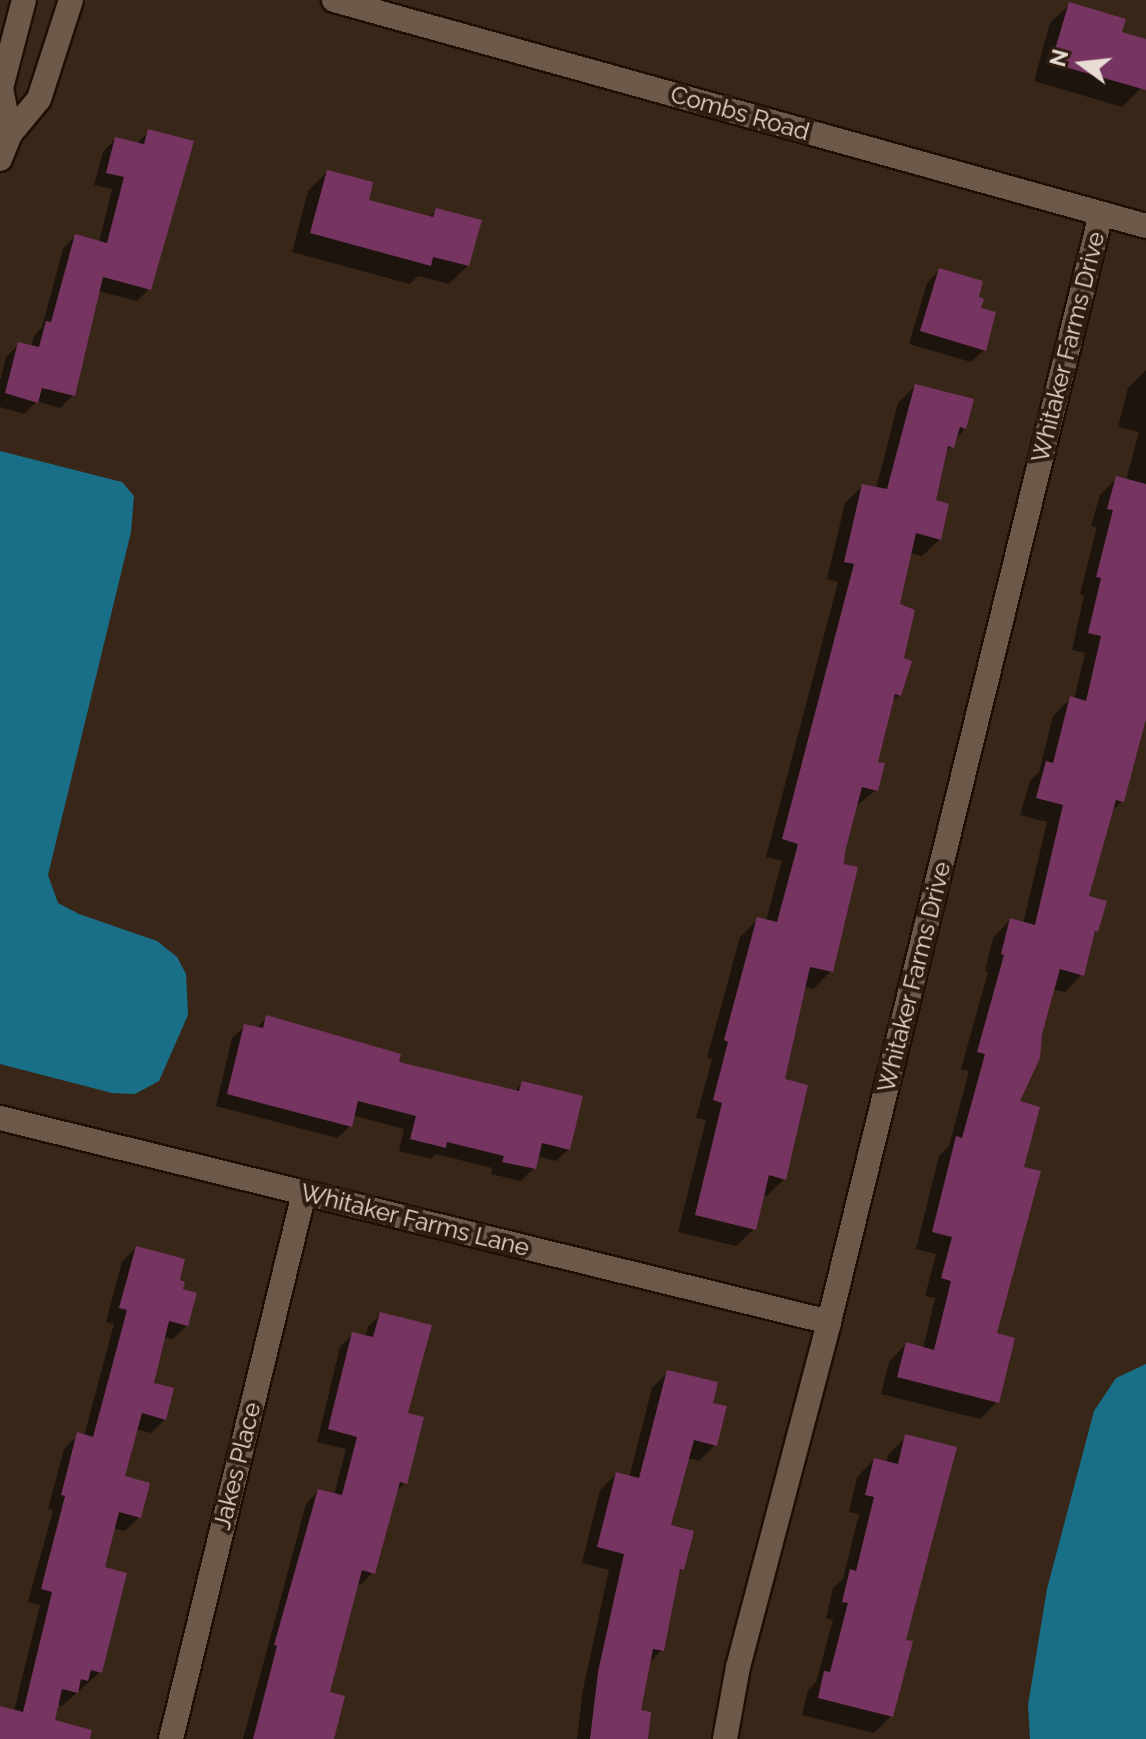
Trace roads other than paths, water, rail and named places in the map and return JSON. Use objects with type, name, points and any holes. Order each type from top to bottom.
[{"type":"street","points":[[10,134],[1,88],[24,0]]},
{"type":"street","points":[[0,159],[10,134],[39,99],[71,0]]},
{"type":"street","name":"Combs Road","points":[[334,0],[1146,226]]},
{"type":"street","name":"Whitaker Farms Drive","points":[[725,1739],[738,1667],[829,1322],[1101,214]]},
{"type":"street","name":"Whitaker Farms Lane","points":[[0,1118],[829,1322]]},
{"type":"street","name":"Jakes Place","points":[[171,1739],[304,1193]]},
{"type":"water","points":[[0,451],[122,482],[134,496],[131,532],[48,875],[58,903],[79,914],[157,941],[177,957],[186,974],[188,1015],[159,1081],[135,1094],[112,1093],[0,1064]]},
{"type":"water","points":[[1146,1364],[1146,1739],[1030,1739],[1028,1705],[1047,1589],[1094,1411],[1116,1378]]}]
